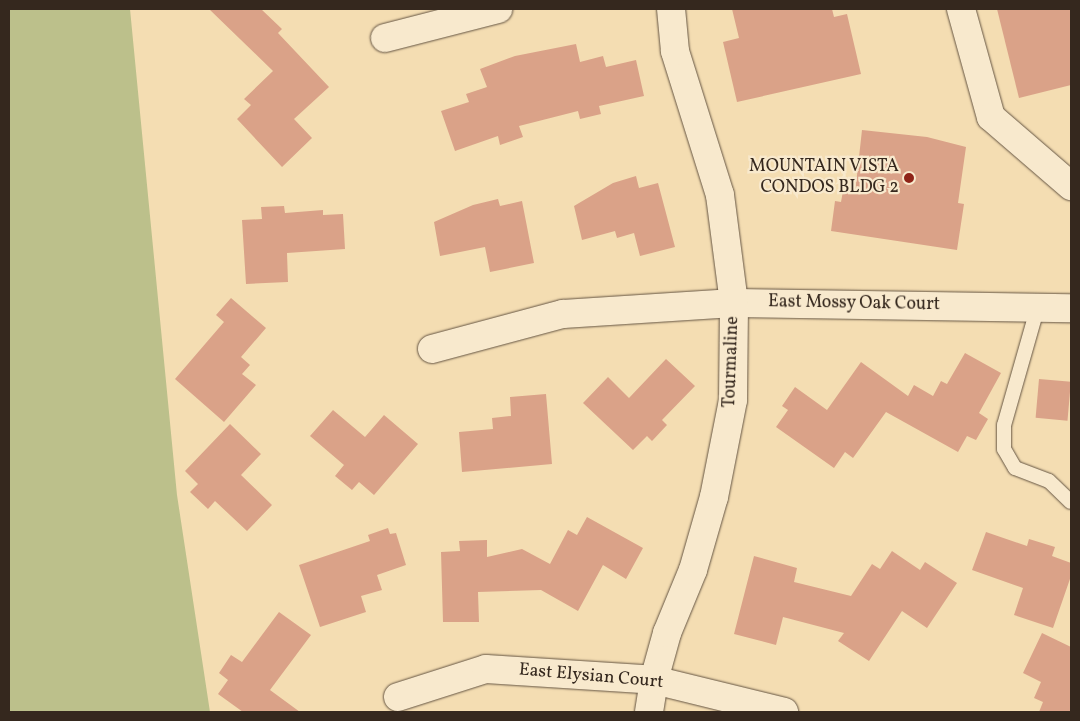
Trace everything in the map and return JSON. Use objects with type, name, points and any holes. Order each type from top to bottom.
[{"type":"street","points":[[385,38],[498,9]]},
{"type":"street","name":"Tourmaline","points":[[649,712],[654,680],[667,633],[693,570],[714,497],[733,400],[734,303],[720,195],[675,51],[671,9]]},
{"type":"street","points":[[962,9],[991,117],[1071,186]]},
{"type":"street","name":"East Mossy Oak Court","points":[[432,348],[563,314],[734,303],[1038,306],[1071,308]]},
{"type":"street","name":"East Elysian Court","points":[[398,697],[486,670],[654,680],[784,712]]},
{"type":"lane","points":[[1038,306],[1004,424],[1004,449],[1015,468],[1049,482],[1071,502]]},
{"type":"green space","points":[[9,9],[130,9],[177,495],[210,712],[9,712]]},
{"type":"building","points":[[209,9],[261,9],[282,29],[278,33],[329,87],[294,119],[312,138],[282,167],[237,119],[251,105],[244,99],[273,71]]},
{"type":"building","points":[[732,9],[832,9],[834,17],[847,14],[861,74],[737,102],[723,42],[739,38]]},
{"type":"building","points":[[997,9],[1071,9],[1071,85],[1019,98]]},
{"type":"building","points":[[576,44],[580,62],[603,56],[606,67],[636,60],[644,96],[599,106],[601,114],[580,119],[578,111],[519,126],[523,137],[500,145],[498,136],[455,151],[441,111],[469,102],[466,94],[487,87],[480,69],[515,56]]},
{"type":"building","name":"MOUNTAIN VISTA CONDOS BLDG 2","points":[[862,130],[927,137],[966,147],[958,203],[964,204],[957,250],[831,231],[835,201],[841,202],[843,191],[855,193]]},
{"type":"building","points":[[636,176],[639,188],[658,183],[675,247],[640,256],[634,233],[617,238],[615,231],[582,240],[574,206],[613,183]]},
{"type":"building","points":[[498,199],[500,206],[522,201],[534,263],[490,272],[485,247],[440,256],[434,222],[473,205]]},
{"type":"building","points":[[284,206],[285,213],[323,210],[323,215],[343,214],[345,249],[287,253],[288,282],[246,284],[242,220],[262,219],[261,207]]},
{"type":"building","points":[[231,298],[266,328],[241,357],[250,365],[242,374],[256,385],[224,422],[175,379],[224,322],[216,315]]},
{"type":"building","points":[[965,353],[1001,373],[979,413],[988,419],[976,440],[967,436],[958,452],[886,412],[853,458],[845,452],[834,468],[776,427],[788,410],[782,406],[795,387],[827,410],[861,362],[908,396],[914,385],[933,396],[941,381],[947,384]]},
{"type":"building","points":[[666,359],[695,386],[662,420],[667,425],[652,441],[647,436],[633,450],[583,403],[608,377],[629,398]]},
{"type":"building","points":[[1039,379],[1071,382],[1067,421],[1036,418]]},
{"type":"building","points":[[546,394],[552,464],[462,472],[459,432],[493,429],[492,418],[511,416],[510,397]]},
{"type":"building","points":[[333,410],[365,437],[384,415],[418,444],[374,495],[359,482],[352,490],[335,476],[344,465],[310,436]]},
{"type":"building","points":[[230,424],[261,454],[241,475],[272,505],[247,531],[215,501],[208,509],[190,492],[198,484],[185,471]]},
{"type":"building","points":[[587,517],[643,548],[626,579],[603,565],[578,611],[541,590],[478,592],[479,622],[443,622],[441,552],[460,551],[459,541],[487,540],[487,557],[522,549],[550,564],[568,530],[577,535]]},
{"type":"building","points":[[388,528],[390,534],[396,533],[406,565],[377,575],[382,590],[361,596],[366,612],[320,627],[299,565],[370,541],[368,535]]},
{"type":"building","points":[[986,532],[1027,546],[1029,539],[1055,547],[1052,556],[1071,563],[1071,576],[1053,628],[1014,615],[1023,588],[972,570]]},
{"type":"building","points":[[892,551],[920,570],[925,562],[957,583],[927,628],[902,611],[869,661],[838,641],[844,633],[783,617],[776,645],[734,634],[754,556],[797,568],[794,582],[851,596],[872,564],[880,569]]},
{"type":"building","points":[[279,612],[311,635],[270,690],[300,712],[243,712],[218,694],[228,680],[219,673],[231,655],[242,662]]},
{"type":"building","points":[[1042,633],[1071,647],[1071,712],[1039,712],[1043,702],[1034,698],[1041,682],[1023,673]]},
{"type":"place","name":"MOUNTAIN VISTA CONDOS BLDG 2","points":[[909,178]]}]
